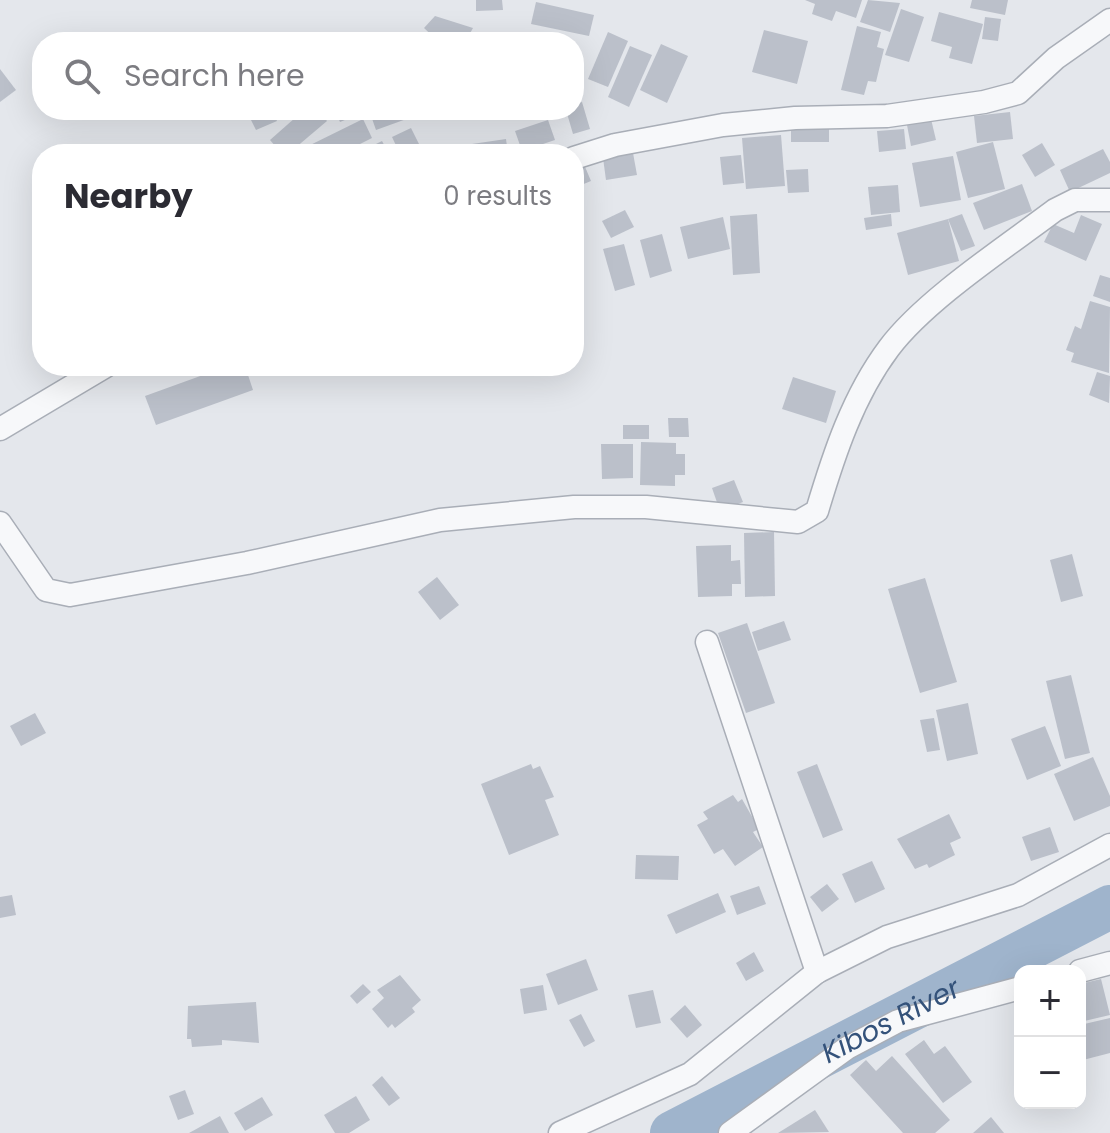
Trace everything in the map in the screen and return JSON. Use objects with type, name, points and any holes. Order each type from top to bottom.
[{"type":"street","points":[[584,155],[615,145],[723,125],[795,118],[887,116],[984,102],[1018,93],[1056,58],[1110,20]]},
{"type":"street","points":[[0,523],[46,590],[70,595],[247,563],[455,519],[574,507],[631,507],[798,522],[817,511],[833,457],[858,398],[889,348],[912,323],[1055,210],[1075,200],[1110,200]]},
{"type":"street","points":[[0,429],[89,376]]},
{"type":"street","points":[[707,642],[817,972]]},
{"type":"street","points":[[560,1133],[690,1074],[817,972],[887,937],[1018,895],[1110,845]]},
{"type":"street","points":[[1086,969],[1110,963]]},
{"type":"street","points":[[730,1133],[847,1048],[898,1021],[1014,990]]},
{"type":"building","points":[[476,0],[502,0],[503,10],[476,11]]},
{"type":"building","points":[[805,0],[862,0],[856,18],[836,11],[832,21],[812,14],[815,4]]},
{"type":"building","points":[[868,0],[900,3],[890,32],[860,22]]},
{"type":"building","points":[[972,0],[1008,0],[1005,15],[970,8]]},
{"type":"building","points":[[536,2],[594,15],[589,36],[584,32],[531,24]]},
{"type":"building","points":[[901,9],[924,17],[909,62],[885,55]]},
{"type":"building","points":[[939,12],[983,24],[972,64],[949,58],[952,47],[931,41]]},
{"type":"building","points":[[435,16],[473,28],[471,32],[428,32],[424,28]]},
{"type":"building","points":[[985,17],[1001,19],[998,41],[982,39]]},
{"type":"building","points":[[857,26],[881,32],[877,47],[884,49],[876,82],[868,81],[864,95],[841,90]]},
{"type":"building","points":[[764,30],[808,41],[797,84],[752,72]]},
{"type":"building","points":[[608,32],[628,41],[608,87],[588,79]]},
{"type":"building","points":[[661,44],[688,56],[667,103],[640,90]]},
{"type":"building","points":[[630,46],[652,55],[629,107],[608,97]]},
{"type":"building","points":[[0,69],[16,90],[0,102]]},
{"type":"building","points":[[584,109],[590,129],[573,134],[569,120],[584,120]]},
{"type":"building","points":[[1010,112],[1013,139],[977,143],[974,116]]},
{"type":"building","points":[[931,119],[936,140],[911,146],[907,125]]},
{"type":"building","points":[[251,120],[277,120],[277,121],[256,130]]},
{"type":"building","points":[[293,120],[327,121],[300,144],[273,144],[270,140]]},
{"type":"building","points":[[361,120],[372,138],[360,144],[312,144]]},
{"type":"building","points":[[372,120],[404,120],[376,130]]},
{"type":"building","points":[[548,120],[555,140],[543,144],[520,144],[515,131]]},
{"type":"building","points":[[791,123],[829,123],[829,142],[791,142]]},
{"type":"building","points":[[411,128],[419,144],[395,144],[392,137]]},
{"type":"building","points":[[904,129],[906,149],[879,152],[877,131]]},
{"type":"building","points":[[781,135],[785,186],[746,189],[742,138]]},
{"type":"building","points":[[506,139],[507,144],[472,144]]},
{"type":"building","points":[[993,142],[1005,189],[968,198],[956,152]]},
{"type":"building","points":[[1042,143],[1055,165],[1035,177],[1022,155]]},
{"type":"building","points":[[1103,149],[1110,162],[1110,173],[1070,192],[1060,170]]},
{"type":"building","points":[[633,153],[637,175],[606,180],[603,158]]},
{"type":"building","points":[[741,155],[744,183],[723,185],[720,157]]},
{"type":"building","points":[[953,156],[961,200],[920,207],[912,163]]},
{"type":"building","points":[[584,164],[591,181],[584,184]]},
{"type":"building","points":[[808,169],[809,192],[788,193],[786,170]]},
{"type":"building","points":[[1022,184],[1032,211],[984,230],[973,203]]},
{"type":"building","points":[[898,185],[900,212],[871,215],[868,187]]},
{"type":"building","points":[[625,210],[634,227],[611,238],[602,221]]},
{"type":"building","points":[[757,214],[760,273],[733,275],[730,216]]},
{"type":"building","points":[[891,214],[892,226],[866,230],[864,218]]},
{"type":"building","points":[[962,214],[975,246],[961,251],[948,219]]},
{"type":"building","points":[[1081,215],[1102,224],[1086,261],[1044,242],[1053,224],[1074,233]]},
{"type":"building","points":[[723,217],[730,249],[688,259],[680,227]]},
{"type":"building","points":[[948,219],[959,261],[908,275],[897,233]]},
{"type":"building","points":[[662,234],[672,271],[650,278],[640,240]]},
{"type":"building","points":[[624,244],[635,285],[615,291],[603,249]]},
{"type":"building","points":[[1100,275],[1110,278],[1110,302],[1093,296]]},
{"type":"building","points":[[1090,301],[1110,307],[1109,373],[1071,362],[1074,353],[1066,350],[1075,326],[1081,329]]},
{"type":"building","points":[[1097,372],[1110,376],[1109,403],[1089,395]]},
{"type":"building","points":[[200,376],[248,376],[253,390],[156,425],[145,396]]},
{"type":"building","points":[[793,377],[836,391],[826,423],[782,409]]},
{"type":"building","points":[[668,418],[688,418],[689,437],[669,437]]},
{"type":"building","points":[[623,425],[649,425],[649,439],[623,439]]},
{"type":"building","points":[[641,442],[676,443],[676,454],[685,454],[685,475],[675,475],[675,486],[640,485]]},
{"type":"building","points":[[601,444],[633,444],[633,478],[602,479]]},
{"type":"building","points":[[734,480],[743,502],[720,511],[712,488]]},
{"type":"building","points":[[774,532],[775,596],[745,597],[744,533]]},
{"type":"building","points":[[731,545],[731,561],[740,560],[741,584],[732,584],[732,596],[698,597],[696,546]]},
{"type":"building","points":[[1072,554],[1083,596],[1061,602],[1050,560]]},
{"type":"building","points":[[437,577],[459,605],[440,620],[418,592]]},
{"type":"building","points":[[925,578],[957,682],[920,693],[888,589]]},
{"type":"building","points":[[784,621],[791,640],[758,651],[752,632]]},
{"type":"building","points":[[747,623],[775,703],[746,713],[718,633]]},
{"type":"building","points":[[1071,675],[1090,753],[1065,759],[1046,681]]},
{"type":"building","points":[[968,703],[978,754],[947,761],[936,710]]},
{"type":"building","points":[[35,713],[46,733],[21,746],[10,726]]},
{"type":"building","points":[[934,718],[940,750],[927,752],[920,720]]},
{"type":"building","points":[[1045,726],[1061,766],[1027,780],[1011,739]]},
{"type":"building","points":[[1093,757],[1110,796],[1110,806],[1074,821],[1054,774]]},
{"type":"building","points":[[531,764],[533,769],[540,766],[554,797],[545,800],[559,835],[509,855],[481,784]]},
{"type":"building","points":[[817,764],[843,830],[823,838],[797,772]]},
{"type":"building","points":[[733,795],[738,802],[742,799],[759,829],[753,832],[763,847],[735,866],[723,849],[714,854],[697,825],[708,819],[703,812]]},
{"type":"building","points":[[949,814],[961,838],[950,843],[955,855],[929,868],[927,864],[915,869],[897,839]]},
{"type":"building","points":[[1050,827],[1059,852],[1031,861],[1022,837]]},
{"type":"building","points":[[636,855],[679,856],[678,880],[635,879]]},
{"type":"building","points":[[872,861],[885,889],[855,903],[842,874]]},
{"type":"building","points":[[827,884],[839,899],[822,912],[810,897]]},
{"type":"building","points":[[759,886],[766,904],[737,915],[730,896]]},
{"type":"building","points":[[718,893],[726,912],[676,934],[667,915]]},
{"type":"building","points":[[12,895],[16,915],[0,918],[0,897]]},
{"type":"building","points":[[754,952],[764,971],[746,981],[736,963]]},
{"type":"building","points":[[586,959],[598,990],[558,1005],[546,974]]},
{"type":"building","points":[[400,975],[421,1000],[412,1008],[415,1012],[395,1028],[392,1024],[388,1028],[372,1009],[384,998],[377,990]]},
{"type":"building","points":[[1101,979],[1110,1015],[1086,1021],[1086,983]]},
{"type":"building","points":[[363,984],[371,992],[357,1004],[350,996]]},
{"type":"building","points":[[543,985],[547,1010],[524,1014],[520,989]]},
{"type":"building","points":[[653,990],[661,1023],[636,1028],[628,995]]},
{"type":"building","points":[[256,1002],[259,1043],[222,1040],[222,1045],[192,1047],[191,1039],[187,1039],[188,1006]]},
{"type":"building","points":[[685,1005],[702,1025],[687,1038],[670,1019]]},
{"type":"building","points":[[581,1014],[595,1041],[584,1047],[569,1020]]},
{"type":"building","points":[[1110,1018],[1110,1053],[1086,1059],[1086,1024]]},
{"type":"building","points":[[924,1040],[934,1054],[945,1046],[972,1082],[943,1103],[905,1054]]},
{"type":"building","points":[[892,1056],[950,1120],[935,1133],[903,1133],[850,1075],[866,1060],[876,1071]]},
{"type":"building","points":[[382,1076],[400,1098],[389,1106],[372,1085]]},
{"type":"building","points":[[185,1090],[194,1114],[178,1120],[169,1096]]},
{"type":"building","points":[[356,1096],[370,1120],[349,1133],[335,1133],[324,1115]]},
{"type":"building","points":[[262,1097],[273,1115],[245,1131],[234,1113]]},
{"type":"building","points":[[815,1110],[829,1132],[778,1133]]},
{"type":"building","points":[[220,1116],[229,1133],[189,1133]]},
{"type":"building","points":[[991,1117],[1004,1133],[973,1133]]},
{"type":"waterway","name":"Kibos River","points":[[672,1133],[1110,907]]}]
